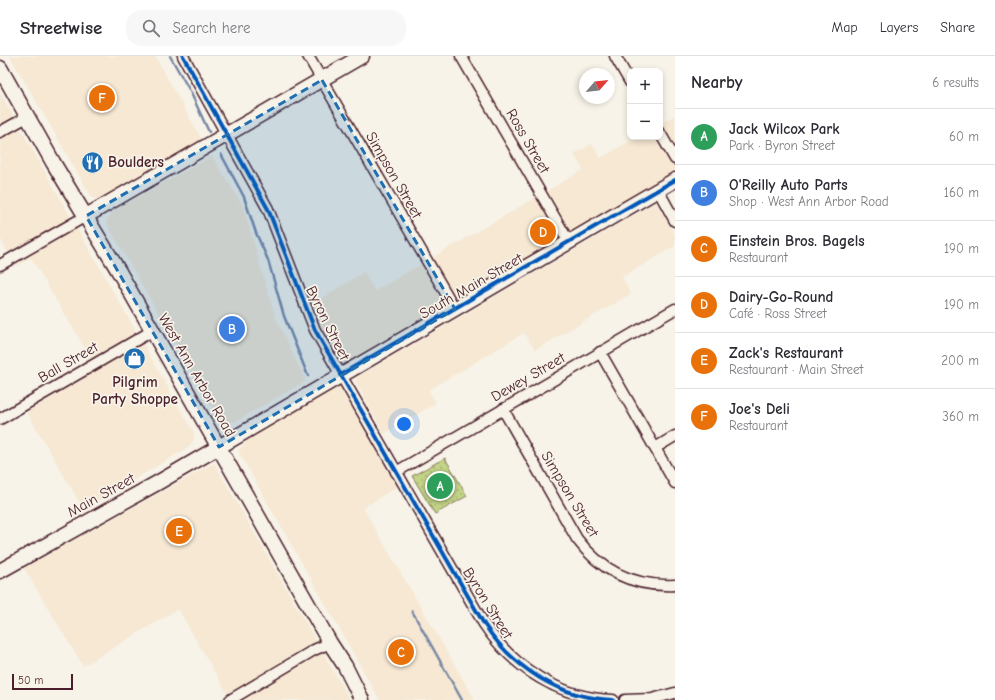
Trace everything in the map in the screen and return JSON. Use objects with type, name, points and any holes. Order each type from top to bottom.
[{"type":"main road","points":[[86,216],[362,56]]},
{"type":"main road","name":"West Ann Arbor Road","points":[[0,68],[330,643],[345,666],[362,700]]},
{"type":"main road","name":"South Main Street","points":[[218,447],[675,180]]},
{"type":"main road","name":"Main Street","points":[[0,571],[218,447]]},
{"type":"street","name":"Byron Street","points":[[183,56],[228,134],[268,209],[308,315],[340,375],[484,624],[508,655],[532,674],[550,684],[588,697],[613,700]]},
{"type":"street","name":"Simpson Street","points":[[308,56],[455,309]]},
{"type":"street","name":"Ross Street","points":[[461,56],[570,242]]},
{"type":"street","points":[[615,56],[627,77]]},
{"type":"street","points":[[0,132],[28,117]]},
{"type":"street","points":[[663,138],[675,159]]},
{"type":"street","points":[[658,190],[675,221]]},
{"type":"street","points":[[0,265],[86,216]]},
{"type":"street","name":"Dewey Street","points":[[396,472],[675,309]]},
{"type":"street","name":"Ball Street","points":[[0,419],[152,331]]},
{"type":"street","points":[[600,352],[675,483]]},
{"type":"street","name":"Simpson Street","points":[[503,409],[577,539],[589,554],[604,567],[628,579],[656,585],[675,585]]},
{"type":"street","points":[[655,448],[675,436]]},
{"type":"street","points":[[230,700],[330,643]]},
{"type":"street","points":[[625,700],[661,698],[675,693]]},
{"type":"highlighted area","points":[[322,80],[455,309],[219,447],[86,216]]},
{"type":"shaded area","points":[[10,56],[155,56],[203,142],[106,200],[92,198]]},
{"type":"shaded area","points":[[0,93],[194,433],[194,439],[189,447],[99,500],[81,505],[27,412],[83,379],[77,369],[92,360],[31,258],[16,266],[0,238]]},
{"type":"shaded area","points":[[675,115],[675,172],[347,363],[341,364],[317,322],[311,305],[364,272],[375,291],[583,170],[574,154],[592,144],[601,158],[632,140],[663,140],[663,122]]},
{"type":"shaded area","points":[[212,156],[243,206],[275,316],[306,381],[235,422],[220,422],[106,222],[112,211]]},
{"type":"shaded area","points":[[656,202],[675,235],[675,246],[622,277],[631,294],[535,350],[524,333],[429,390],[436,403],[384,434],[354,379]]},
{"type":"shaded area","points":[[340,386],[398,486],[363,508],[475,700],[380,700],[238,451],[249,439]]},
{"type":"shaded area","points":[[214,463],[350,700],[231,700],[178,609],[83,666],[24,568]]},
{"type":"green space","points":[[445,458],[467,496],[435,514],[412,476]]},
{"type":"waterway","points":[[170,56],[190,91],[209,132]]},
{"type":"waterway","points":[[221,154],[244,197],[256,233],[268,260],[284,316],[308,376]]},
{"type":"waterway","points":[[412,611],[462,700]]},
{"type":"cycle path","points":[[183,56],[268,209],[315,330],[484,624],[509,654],[540,678],[557,687],[575,693],[593,698],[613,700]]},
{"type":"cycle path","points":[[340,375],[675,180]]},
{"type":"place","name":"Joe's Deli","points":[[102,98]]},
{"type":"place","name":"Boulders","points":[[93,162]]},
{"type":"place","name":"Dairy-Go-Round","points":[[543,232]]},
{"type":"place","name":"O'Reilly Auto Parts","points":[[232,329]]},
{"type":"place","name":"Pilgrim Party Shoppe","points":[[135,359]]},
{"type":"place","name":"Jack Wilcox Park","points":[[440,486]]},
{"type":"place","name":"Zack's Restaurant","points":[[179,531]]},
{"type":"place","name":"Einstein Bros. Bagels","points":[[401,652]]}]
